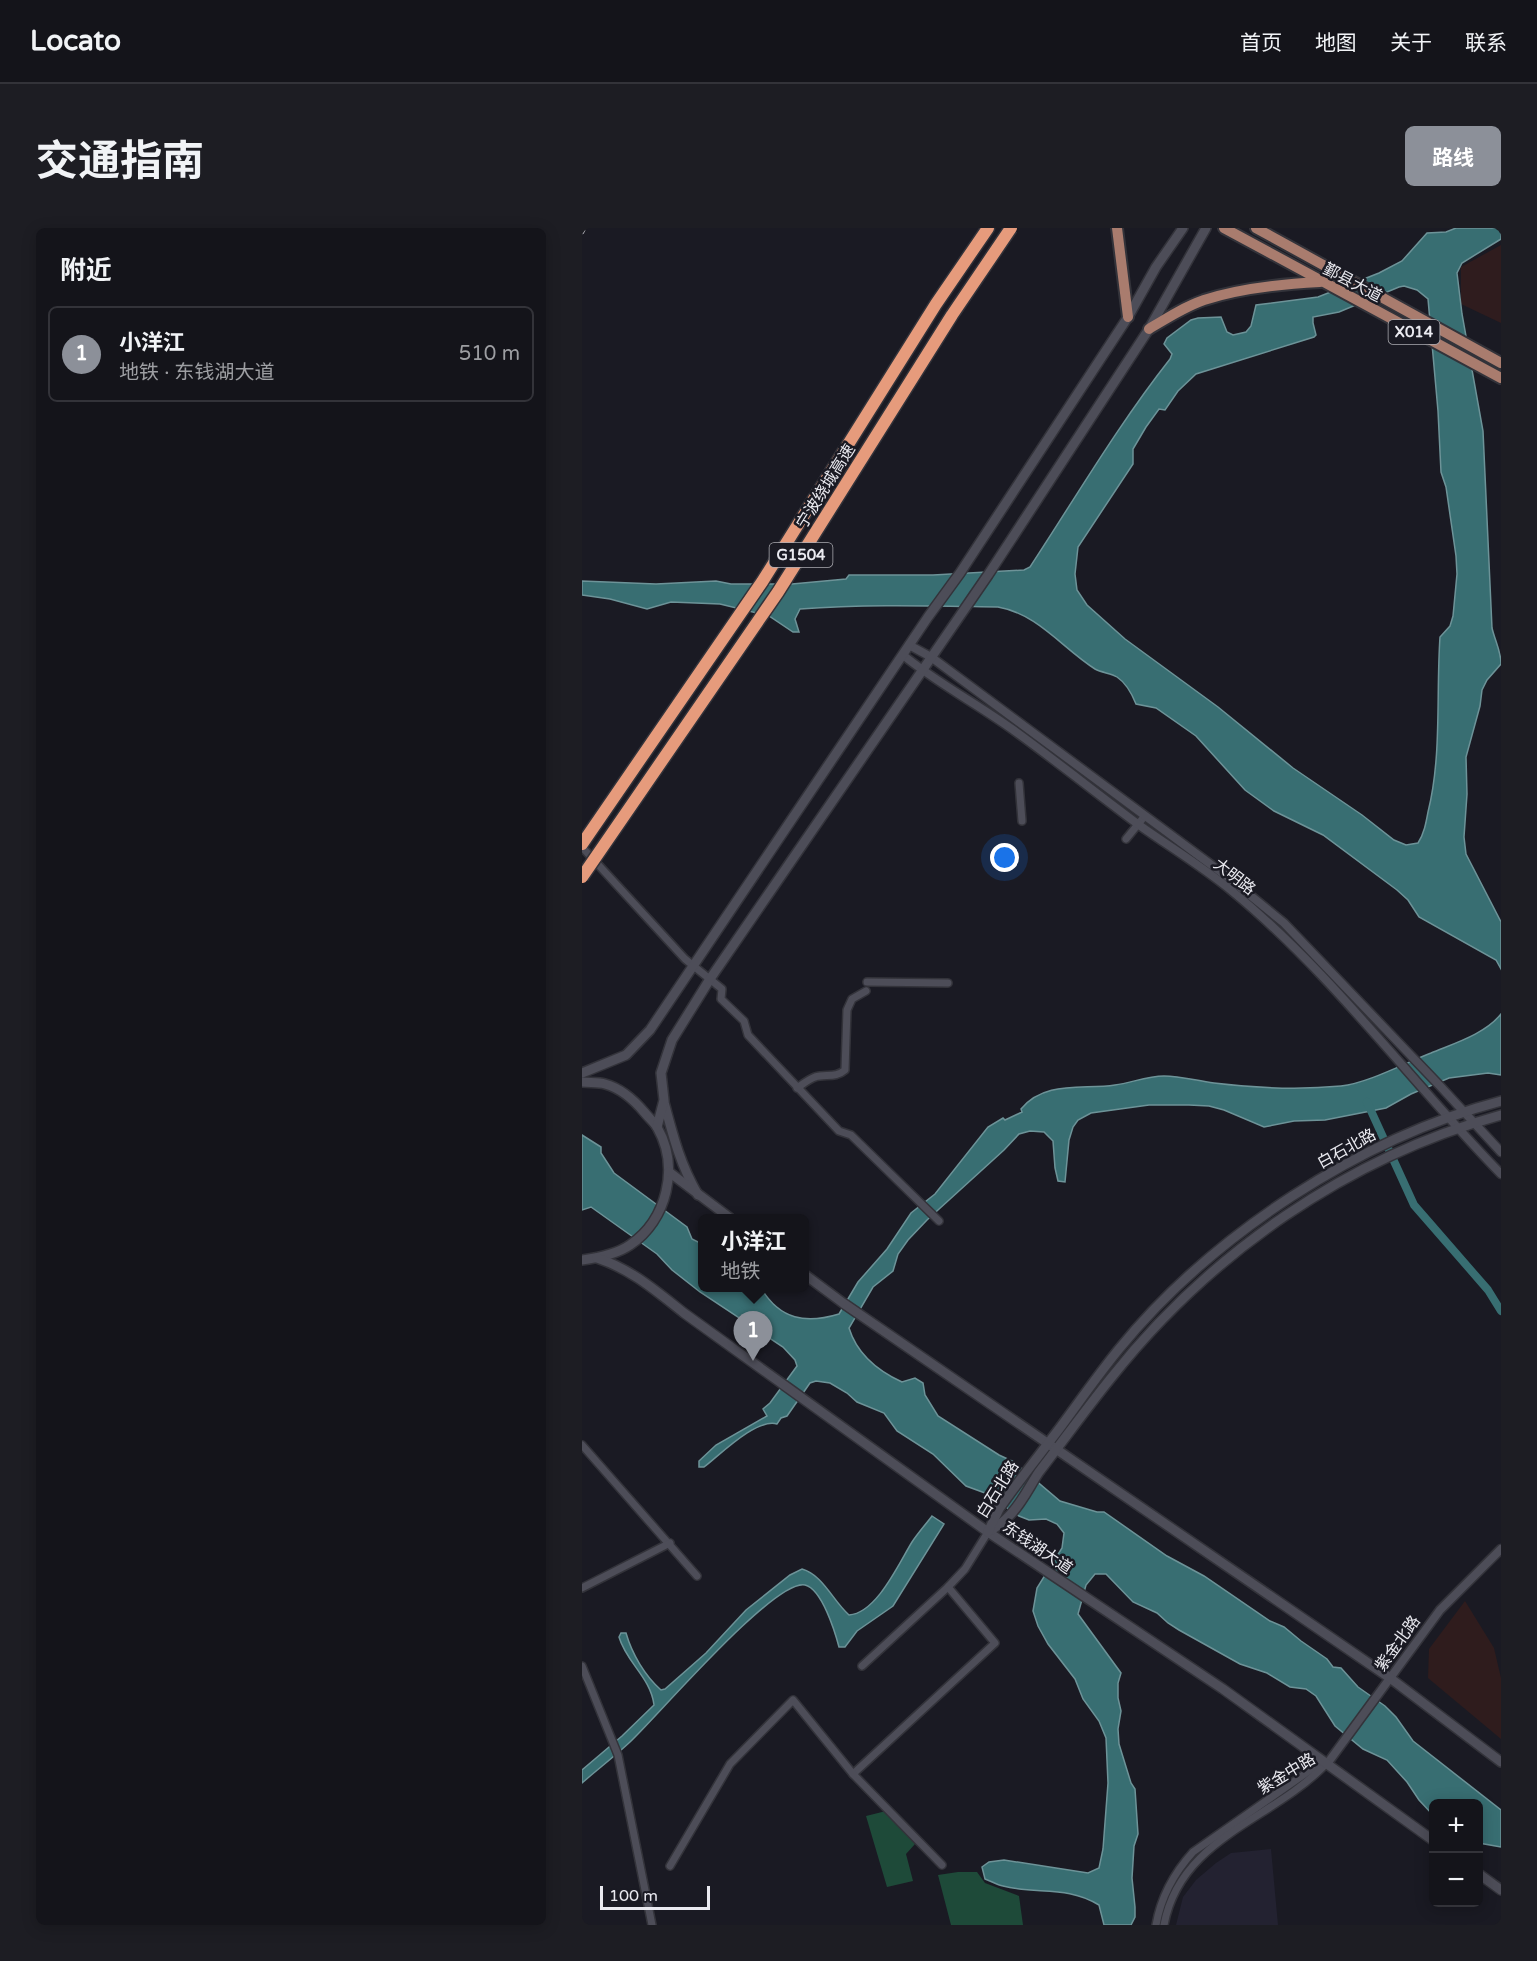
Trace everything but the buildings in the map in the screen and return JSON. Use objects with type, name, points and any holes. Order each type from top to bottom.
[{"type":"highway","name":"宁波绕城高速","points":[[582,845],[762,582],[936,304],[988,228]]},
{"type":"highway","name":"宁波绕城高速","points":[[582,877],[777,592],[952,315],[1011,228]]},
{"type":"main road","points":[[1117,228],[1128,317]]},
{"type":"main road","points":[[582,1073],[626,1055],[650,1030],[960,573],[1128,317],[1156,267],[1183,228]]},
{"type":"main road","points":[[698,1195],[684,1170],[674,1142],[664,1100],[661,1073],[672,1040],[710,979],[988,575],[1149,329],[1206,228]]},
{"type":"main road","name":"鄞县大道","points":[[1224,228],[1501,378]]},
{"type":"main road","name":"鄞县大道","points":[[1256,228],[1501,363]]},
{"type":"main road","points":[[1149,329],[1204,300],[1266,285],[1324,283]]},
{"type":"main road","points":[[582,1082],[605,1084],[634,1101],[657,1127],[666,1150],[669,1172],[665,1201],[649,1229],[628,1246],[597,1258],[582,1260]]},
{"type":"main road","points":[[657,1127],[664,1100]]},
{"type":"main road","name":"白石北路","points":[[988,1532],[999,1509],[1029,1466],[1119,1348],[1158,1306],[1221,1250],[1275,1208],[1367,1152],[1447,1117],[1501,1101]]},
{"type":"main road","name":"白石北路","points":[[988,1532],[1008,1517],[1129,1355],[1196,1288],[1248,1243],[1286,1215],[1373,1163],[1456,1128],[1501,1115]]},
{"type":"main road","points":[[669,1172],[724,1214]]},
{"type":"main road","name":"东钱湖大道","points":[[597,1258],[615,1264],[642,1279],[684,1312],[988,1532],[1223,1689],[1429,1837]]},
{"type":"main road","points":[[809,1278],[1390,1678],[1501,1762]]},
{"type":"main road","points":[[1483,1877],[1501,1890]]},
{"type":"street","name":"大明路","points":[[909,645],[931,657],[1141,820],[1285,937],[1347,1001],[1456,1128],[1501,1174]]},
{"type":"street","name":"大明路","points":[[903,655],[1141,820],[1229,878],[1284,923],[1442,1087],[1501,1152]]},
{"type":"street","points":[[1019,783],[1022,821]]},
{"type":"street","points":[[1126,839],[1141,820]]},
{"type":"street","points":[[582,845],[692,966],[722,989],[721,999],[744,1021],[748,1035],[797,1088],[839,1131],[851,1135],[939,1221]]},
{"type":"street","points":[[867,982],[948,983]]},
{"type":"street","points":[[797,1088],[812,1078],[838,1075],[845,1070],[847,1010],[852,999],[866,991]]},
{"type":"street","points":[[582,1445],[697,1576]]},
{"type":"street","points":[[862,1666],[965,1569],[988,1532]]},
{"type":"street","points":[[582,1588],[669,1543]]},
{"type":"street","name":"紫金北路","points":[[1327,1764],[1440,1610],[1501,1549]]},
{"type":"street","points":[[854,1773],[995,1643],[948,1587]]},
{"type":"street","points":[[582,1666],[618,1755],[652,1925]]},
{"type":"street","points":[[670,1866],[730,1764],[793,1700],[854,1773],[942,1865]]},
{"type":"street","name":"紫金中路","points":[[1156,1925],[1168,1886],[1193,1852],[1308,1771],[1327,1764]]},
{"type":"street","name":"紫金中路","points":[[1164,1925],[1173,1893],[1186,1872],[1200,1856],[1305,1783],[1327,1764]]},
{"type":"shaded area","points":[[1456,228],[1501,228],[1501,239],[1462,263],[1457,273],[1483,431],[1492,628],[1501,664],[1487,680],[1482,690],[1466,757],[1467,794],[1464,837],[1466,854],[1501,922],[1501,969],[1496,960],[1419,917],[1408,900],[1397,890],[1323,835],[1274,811],[1245,790],[1196,736],[1156,708],[1136,704],[1128,689],[1117,677],[1095,669],[1038,624],[1012,611],[998,607],[924,606],[800,609],[795,619],[799,632],[793,632],[769,616],[720,604],[671,602],[647,609],[610,599],[582,595],[582,581],[656,584],[716,581],[731,584],[792,584],[846,579],[849,575],[933,575],[1024,570],[1030,567],[1115,435],[1170,359],[1172,354],[1164,344],[1167,338],[1191,320],[1198,318],[1221,317],[1227,332],[1233,335],[1246,332],[1251,326],[1256,305],[1318,297],[1379,273],[1402,261],[1427,233],[1446,232]],"holes":[[[1404,286],[1417,290],[1428,299],[1441,472],[1446,487],[1457,574],[1453,616],[1450,626],[1440,637],[1437,747],[1426,824],[1418,843],[1406,845],[1394,840],[1293,768],[1218,707],[1125,639],[1087,605],[1077,590],[1075,574],[1078,547],[1133,464],[1133,449],[1146,427],[1159,409],[1165,410],[1178,391],[1196,374],[1314,337],[1316,335],[1313,317],[1339,312],[1399,287]]]},
{"type":"shaded area","points":[[1501,245],[1501,323],[1461,304],[1461,267]]},
{"type":"shaded area","points":[[1501,1014],[1501,1075],[1488,1073],[1449,1078],[1411,1094],[1386,1108],[1325,1120],[1294,1121],[1264,1127],[1209,1106],[1149,1105],[1091,1113],[1078,1120],[1073,1127],[1069,1140],[1065,1182],[1058,1181],[1053,1141],[1044,1132],[1030,1131],[1019,1134],[908,1240],[898,1254],[893,1271],[873,1287],[849,1328],[857,1346],[877,1367],[902,1382],[915,1378],[923,1383],[925,1395],[938,1416],[1014,1462],[1060,1501],[1104,1512],[1167,1556],[1204,1576],[1270,1621],[1284,1627],[1327,1659],[1333,1667],[1341,1668],[1358,1687],[1385,1706],[1396,1717],[1413,1741],[1501,1810],[1501,1847],[1483,1844],[1483,1799],[1429,1799],[1429,1811],[1387,1760],[1363,1749],[1335,1726],[1316,1696],[1306,1689],[1290,1687],[1267,1673],[1240,1664],[1179,1630],[1157,1613],[1133,1602],[1106,1574],[1095,1574],[1086,1585],[1078,1614],[1121,1673],[1118,1683],[1121,1711],[1118,1729],[1119,1744],[1135,1789],[1138,1834],[1134,1846],[1132,1878],[1135,1917],[1131,1925],[1104,1925],[1099,1905],[1087,1899],[1063,1893],[1015,1889],[985,1879],[982,1867],[989,1862],[1004,1860],[1088,1873],[1099,1868],[1103,1849],[1108,1783],[1106,1738],[1099,1721],[1083,1699],[1075,1679],[1048,1644],[1033,1611],[1037,1588],[1062,1548],[1064,1533],[1057,1524],[1046,1519],[1029,1520],[1019,1516],[985,1493],[966,1486],[933,1454],[897,1431],[884,1413],[857,1402],[830,1383],[816,1381],[810,1383],[787,1416],[781,1418],[777,1424],[759,1426],[704,1467],[699,1467],[699,1461],[716,1445],[767,1416],[763,1409],[797,1366],[795,1360],[783,1347],[700,1292],[764,1292],[768,1299],[785,1313],[805,1319],[839,1314],[858,1282],[887,1249],[911,1213],[935,1194],[988,1127],[1003,1118],[1005,1120],[1022,1112],[1021,1109],[1041,1094],[1065,1088],[1115,1085],[1164,1076],[1261,1087],[1341,1086],[1374,1077],[1459,1042],[1487,1027]]},
{"type":"shaded area","points":[[582,1135],[601,1147],[601,1153],[614,1173],[687,1227],[692,1239],[698,1242],[698,1290],[672,1270],[657,1254],[591,1207],[582,1210]]},
{"type":"shaded area","points":[[932,1516],[944,1524],[893,1606],[857,1631],[845,1647],[839,1647],[827,1612],[817,1594],[805,1585],[790,1589],[768,1603],[743,1625],[630,1742],[582,1783],[582,1770],[654,1705],[648,1686],[622,1646],[619,1637],[621,1633],[626,1633],[635,1657],[644,1671],[661,1690],[665,1689],[706,1653],[746,1610],[790,1575],[802,1569],[822,1582],[849,1615],[869,1606],[886,1586],[912,1542]]},
{"type":"shaded area","points":[[1465,1601],[1494,1648],[1501,1678],[1501,1739],[1428,1678],[1429,1649]]},
{"type":"shaded area","points":[[886,1811],[915,1844],[906,1854],[913,1881],[887,1887],[866,1816]]},
{"type":"shaded area","points":[[1271,1849],[1278,1925],[1176,1925],[1183,1897],[1196,1880],[1216,1863],[1231,1853]]},
{"type":"shaded area","points":[[977,1872],[985,1883],[1019,1896],[1023,1925],[951,1925],[938,1875]]},
{"type":"waterway","points":[[1367,1102],[1414,1205],[1488,1290],[1501,1311]]},
{"type":"railway","points":[[582,232],[584,228]]},
{"type":"place","name":"小洋江","points":[[753,1361]]}]
